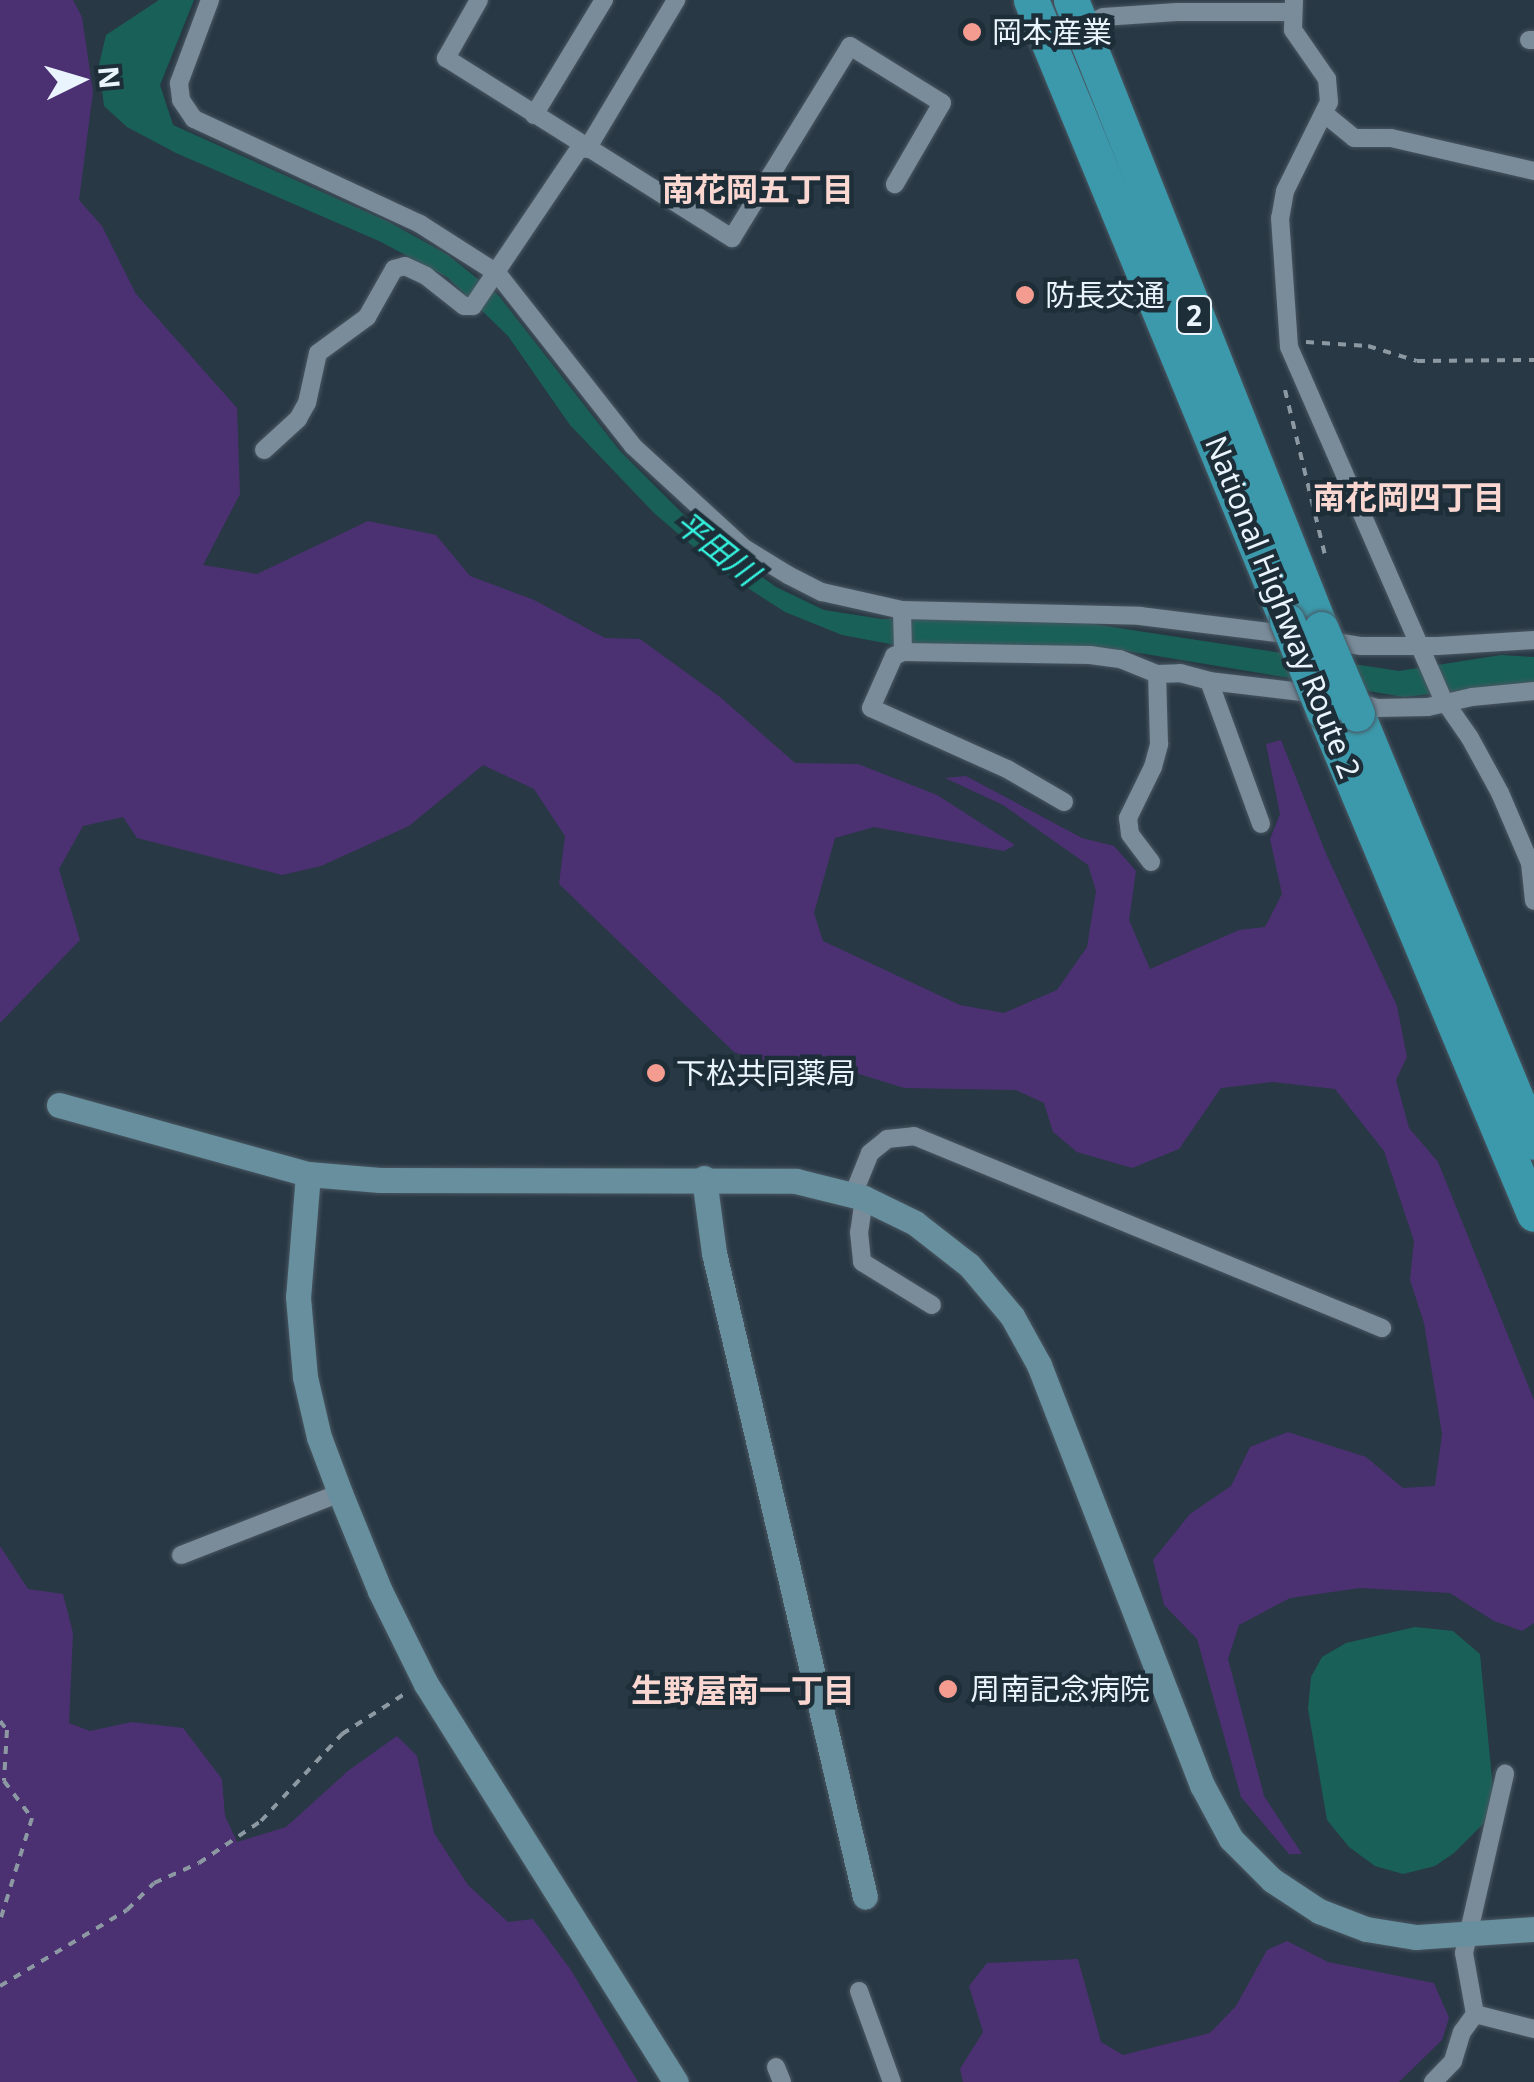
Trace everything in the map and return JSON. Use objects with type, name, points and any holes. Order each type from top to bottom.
[{"type":"highway","name":"National Highway Route 2","points":[[1032,0],[1304,625],[1534,1214]]},
{"type":"highway","name":"National Highway Route 2","points":[[1076,13],[1303,584],[1304,625]]},
{"type":"highway","name":"National Highway Route 2","points":[[1340,713],[1534,1142]]},
{"type":"street","points":[[210,0],[179,82],[181,100],[194,119],[420,224],[494,278],[633,446],[744,548],[822,592],[902,612],[1140,616],[1420,651],[1534,640]]},
{"type":"street","points":[[479,0],[446,58],[732,238],[850,46],[942,103],[894,184]]},
{"type":"street","points":[[534,115],[604,0]]},
{"type":"street","points":[[264,450],[307,403],[318,353],[367,317],[394,269],[404,266],[426,276],[464,306],[473,306],[584,148],[676,0]]},
{"type":"street","points":[[1076,13],[1103,17],[1293,6],[1298,42],[1327,79],[1326,115],[1285,191],[1280,218],[1291,352],[1444,702],[1470,738],[1500,793],[1530,863],[1534,901]]},
{"type":"street","points":[[1326,115],[1354,138],[1391,138],[1534,171]]},
{"type":"street","points":[[902,612],[904,649]]},
{"type":"street","points":[[1064,802],[1007,769],[871,708],[894,656],[904,649],[1090,655],[1120,659],[1157,674],[1180,673],[1210,681],[1262,684],[1377,708],[1534,691]]},
{"type":"street","points":[[1151,862],[1130,834],[1128,818],[1153,766],[1158,744],[1157,674]]},
{"type":"street","points":[[1210,681],[1261,824]]},
{"type":"street","points":[[59,1106],[308,1174],[380,1180],[796,1181],[858,1197],[915,1223],[969,1265],[1012,1316],[1039,1364],[1202,1785],[1231,1839],[1272,1880],[1320,1911],[1366,1928],[1416,1938],[1534,1929]]},
{"type":"street","points":[[932,1305],[862,1262],[858,1197],[870,1153],[887,1139],[914,1136],[1382,1328]]},
{"type":"street","points":[[308,1174],[298,1298],[305,1376],[340,1492],[380,1591],[426,1684],[676,2082]]},
{"type":"street","points":[[704,1178],[714,1253],[864,1897]]},
{"type":"street","points":[[181,1555],[340,1492]]},
{"type":"street","points":[[1433,2082],[1453,2061],[1462,2032],[1475,2014],[1464,1954],[1505,1774]]},
{"type":"street","points":[[858,1991],[892,2082]]},
{"type":"street","points":[[1475,2014],[1534,2029]]},
{"type":"path","points":[[1303,584],[1328,566],[1280,369],[1291,352],[1306,342],[1368,346],[1417,361],[1534,360]]},
{"type":"path","points":[[0,1986],[127,1910],[154,1883],[199,1863],[260,1821],[342,1734],[383,1704],[426,1684]]},
{"type":"path","points":[[0,1721],[7,1730],[4,1781],[32,1818],[0,1921]]},
{"type":"shaded area","points":[[0,0],[73,0],[82,17],[93,92],[79,200],[102,226],[136,294],[237,408],[240,494],[203,565],[257,574],[368,521],[436,535],[470,576],[534,600],[605,638],[640,639],[720,697],[795,763],[858,764],[937,795],[1015,845],[1004,851],[874,827],[835,838],[814,913],[823,941],[960,1005],[1004,1013],[1057,990],[1087,947],[1096,891],[1088,865],[1003,805],[945,778],[966,776],[1082,838],[1114,846],[1136,871],[1129,920],[1150,969],[1239,930],[1265,927],[1282,894],[1270,839],[1280,814],[1266,744],[1281,740],[1327,856],[1397,1006],[1407,1057],[1396,1080],[1409,1128],[1438,1162],[1534,1400],[1534,1623],[1522,1631],[1494,1621],[1450,1593],[1360,1588],[1290,1598],[1239,1625],[1228,1659],[1264,1796],[1302,1854],[1289,1854],[1241,1797],[1197,1639],[1164,1605],[1153,1560],[1190,1514],[1231,1486],[1250,1447],[1288,1432],[1366,1457],[1403,1488],[1435,1486],[1442,1434],[1424,1323],[1410,1280],[1414,1241],[1384,1151],[1335,1089],[1273,1082],[1221,1088],[1179,1149],[1132,1168],[1077,1152],[1053,1132],[1044,1103],[1016,1090],[904,1088],[805,1057],[775,1068],[734,1052],[559,884],[565,836],[534,789],[483,765],[409,826],[321,866],[282,875],[137,838],[123,817],[83,826],[59,869],[80,940],[0,1023]]},
{"type":"shaded area","points":[[0,1546],[28,1589],[63,1594],[73,1633],[69,1723],[90,1731],[132,1722],[183,1728],[222,1779],[225,1816],[237,1842],[286,1827],[349,1770],[397,1736],[417,1756],[434,1833],[468,1885],[508,1922],[533,1919],[571,1970],[638,2082],[0,2082]]},
{"type":"shaded area","points":[[1287,1941],[1328,1962],[1434,1983],[1449,2018],[1442,2040],[1399,2082],[963,2082],[960,2069],[983,2032],[969,1986],[987,1963],[1078,1959],[1101,2042],[1123,2055],[1210,2033],[1236,2006],[1267,1950]]},
{"type":"water","name":"平田川","points":[[159,0],[194,0],[160,85],[173,125],[389,222],[448,255],[499,296],[620,451],[708,539],[776,587],[824,610],[882,619],[1073,621],[1399,671],[1501,655],[1534,657],[1534,682],[1404,697],[1109,648],[890,644],[842,635],[785,612],[723,572],[654,513],[570,425],[508,336],[447,277],[379,241],[176,153],[127,127],[104,106],[99,65],[106,35]]},
{"type":"water","points":[[1415,1627],[1453,1631],[1480,1654],[1494,1800],[1483,1824],[1454,1853],[1435,1866],[1403,1874],[1375,1866],[1349,1847],[1327,1820],[1308,1709],[1311,1677],[1322,1657],[1346,1643]]},
{"type":"place","name":"岡本産業","points":[[972,32]]},
{"type":"place","name":"防長交通","points":[[1025,295]]},
{"type":"place","name":"下松共同薬局","points":[[656,1073]]},
{"type":"place","name":"周南記念病院","points":[[948,1689]]},
{"type":"district","name":"南花岡五丁目","points":[[758,189]]},
{"type":"district","name":"南花岡四丁目","points":[[1409,497]]},
{"type":"district","name":"生野屋南一丁目","points":[[743,1690]]}]
